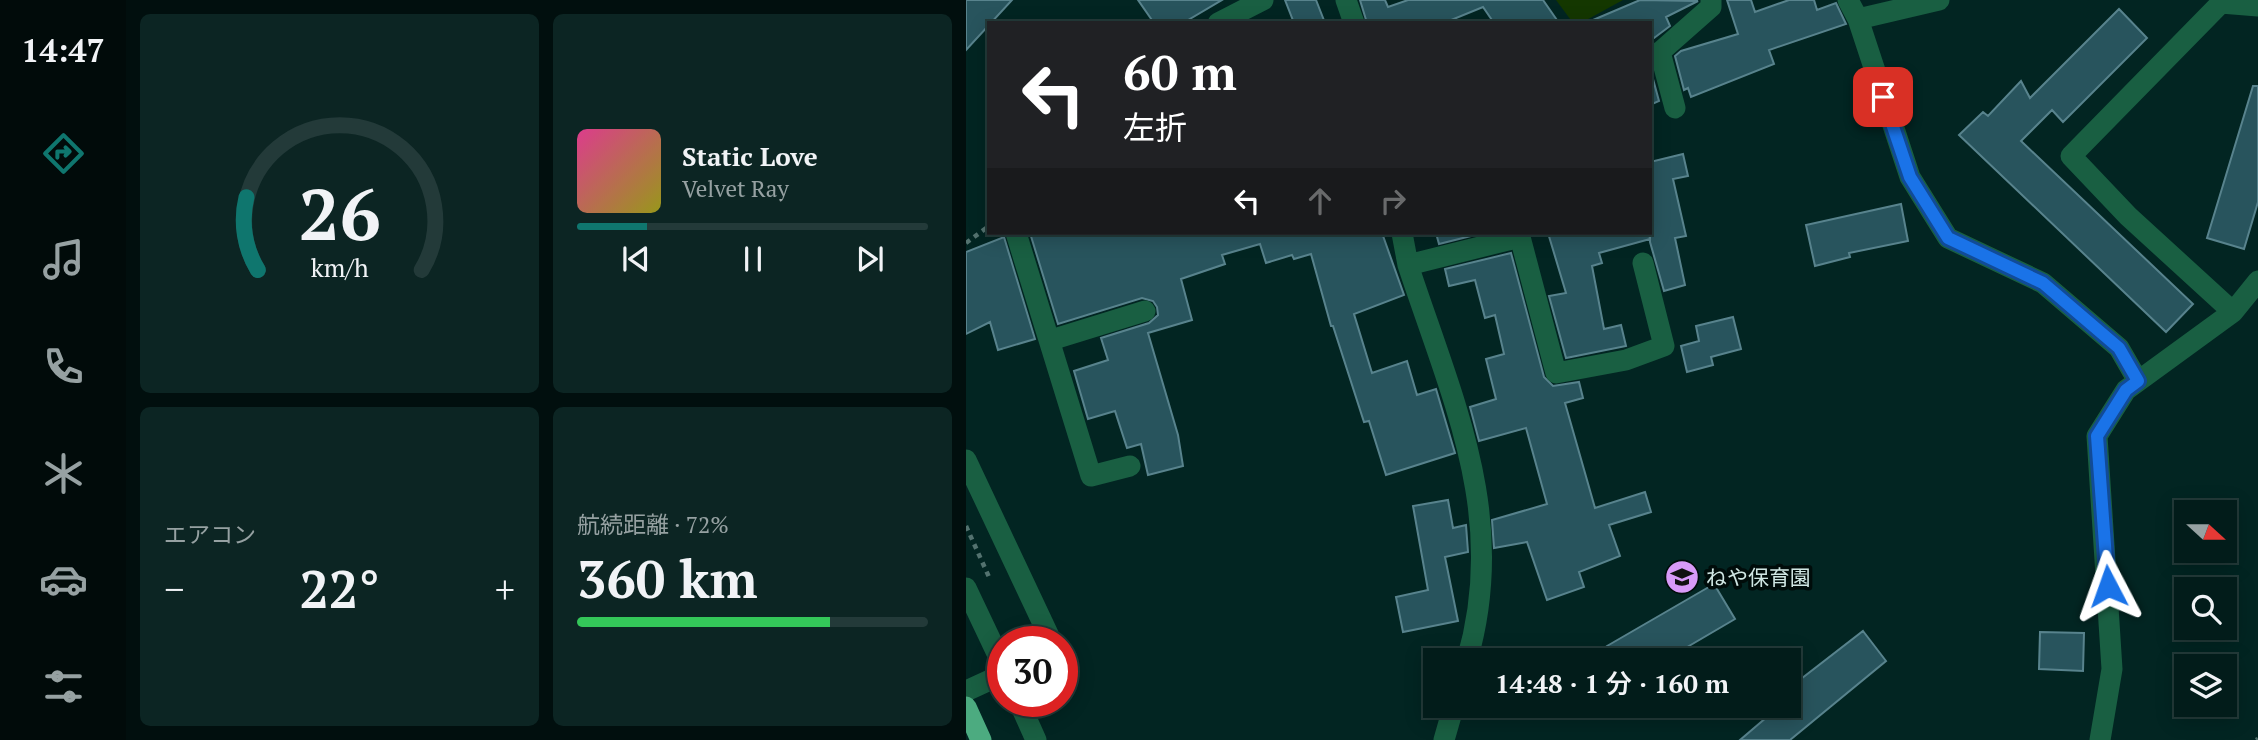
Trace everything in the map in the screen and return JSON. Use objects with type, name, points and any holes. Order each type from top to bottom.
[{"type":"highway","points":[[966,707],[981,740]]},
{"type":"street","points":[[1222,21],[1263,0]]},
{"type":"street","points":[[1346,0],[1353,21]]},
{"type":"street","points":[[1675,108],[1655,53],[1711,7],[1711,0]]},
{"type":"street","points":[[1848,0],[1858,19],[1910,177],[1948,238],[2043,283],[2119,348],[2138,381]]},
{"type":"street","points":[[1858,19],[1940,0]]},
{"type":"street","points":[[2233,312],[2128,216],[2071,156],[2221,3],[2258,6]]},
{"type":"street","points":[[1017,235],[1091,476],[1130,466]]},
{"type":"street","points":[[1402,235],[1408,265],[1472,460],[1484,549],[1483,589],[1471,648]]},
{"type":"street","points":[[1408,265],[1520,237],[1556,373],[1626,360],[1664,346],[1643,263]]},
{"type":"street","points":[[2100,740],[2112,669],[2097,436],[2126,390],[2233,312],[2258,282]]},
{"type":"street","points":[[1051,340],[1144,311]]},
{"type":"street","points":[[966,460],[1044,626]]},
{"type":"street","points":[[966,588],[987,632]]},
{"type":"street","points":[[966,691],[987,681]]},
{"type":"street","points":[[1026,717],[1036,740]]},
{"type":"street","points":[[1444,740],[1450,718]]},
{"type":"path","points":[[966,243],[987,227]]},
{"type":"green space","points":[[1556,0],[1623,0],[1585,21],[1572,21]]},
{"type":"building","points":[[966,0],[1012,0],[993,21],[987,21],[987,27],[966,50]]},
{"type":"building","points":[[1138,0],[1222,0],[1186,21],[1153,21]]},
{"type":"building","points":[[1285,0],[1316,0],[1324,21],[1293,21]]},
{"type":"building","points":[[1360,0],[1385,0],[1388,7],[1408,0],[1543,0],[1558,21],[1493,21],[1483,7],[1449,21],[1366,21]]},
{"type":"building","points":[[1640,0],[1698,1],[1666,17],[1670,26],[1652,40],[1652,21],[1591,21]]},
{"type":"building","points":[[1727,0],[1751,0],[1755,12],[1789,0],[1814,0],[1817,10],[1836,3],[1846,24],[1769,50],[1774,64],[1691,97],[1688,88],[1684,90],[1675,56],[1681,51],[1738,34]]},
{"type":"building","points":[[2119,9],[2147,38],[2063,122],[2052,110],[2021,141],[2193,304],[2166,332],[1959,135],[1983,112],[1988,116],[2021,81],[2030,98]]},
{"type":"building","points":[[1652,75],[1659,101],[1652,104]]},
{"type":"building","points":[[2253,86],[2258,86],[2258,202],[2244,249],[2207,238]]},
{"type":"building","points":[[1683,154],[1688,176],[1673,179],[1686,236],[1675,238],[1685,285],[1664,291],[1650,242],[1652,162]]},
{"type":"building","points":[[1901,204],[1908,241],[1849,253],[1850,257],[1815,266],[1806,225]]},
{"type":"building","points":[[1031,235],[1383,235],[1404,295],[1354,314],[1372,373],[1407,361],[1417,395],[1436,389],[1455,453],[1386,475],[1369,421],[1364,422],[1331,326],[1311,254],[1294,259],[1292,255],[1266,263],[1260,244],[1222,255],[1225,264],[1181,279],[1192,320],[1148,333],[1178,435],[1183,466],[1148,475],[1141,444],[1127,448],[1115,411],[1088,419],[1074,371],[1108,360],[1101,338],[1149,323],[1158,315],[1153,301],[1142,298],[1058,324]]},
{"type":"building","points":[[1437,235],[1475,235],[1439,244]]},
{"type":"building","points":[[1549,235],[1649,235],[1650,239],[1599,253],[1602,263],[1592,266],[1604,329],[1621,325],[1626,346],[1566,358],[1549,296],[1566,293]]},
{"type":"building","points":[[1004,237],[1035,339],[998,350],[990,322],[966,334],[966,252]]},
{"type":"building","points":[[1511,253],[1544,377],[1553,386],[1579,382],[1583,398],[1565,403],[1595,508],[1645,492],[1651,512],[1609,525],[1620,556],[1579,572],[1584,587],[1547,600],[1527,542],[1494,548],[1492,520],[1547,504],[1526,428],[1479,441],[1470,407],[1496,399],[1486,359],[1504,354],[1495,315],[1485,318],[1475,280],[1449,286],[1445,269]]},
{"type":"building","points":[[1733,317],[1741,349],[1711,357],[1713,365],[1687,372],[1681,346],[1699,341],[1696,326]]},
{"type":"building","points":[[1448,500],[1453,528],[1466,525],[1468,552],[1445,557],[1458,621],[1403,632],[1396,597],[1428,590],[1413,506]]},
{"type":"building","points":[[1714,584],[1735,619],[1685,648],[1607,646]]},
{"type":"building","points":[[1863,631],[1886,661],[1790,740],[1740,740],[1766,718],[1801,718],[1801,679]]},
{"type":"building","points":[[2040,632],[2084,633],[2083,671],[2039,669]]},
{"type":"place","name":"ねや保育園","points":[[1682,577]]},
{"type":"route","points":[[1883,97],[1910,177],[1948,238],[2043,283],[2119,348],[2138,381],[2126,390],[2097,436],[2108,586]]}]
